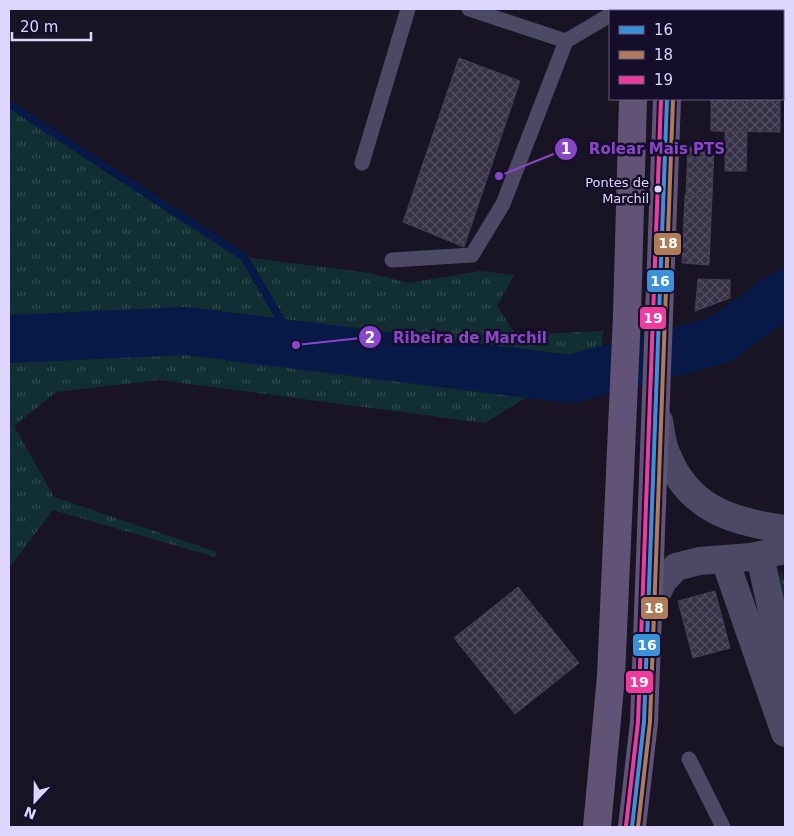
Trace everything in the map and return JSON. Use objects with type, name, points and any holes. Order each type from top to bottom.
[{"type":"main road","points":[[597,827],[611,676],[633,100]]},
{"type":"main road","points":[[632,827],[644,722],[667,100]]},
{"type":"street","points":[[656,405],[666,454],[680,480],[698,500],[719,514],[754,525],[785,529]]},
{"type":"street","points":[[648,611],[662,581],[676,567],[698,561],[725,560],[773,553],[774,620],[785,691]]},
{"type":"street","points":[[725,560],[785,733]]},
{"type":"lane","points":[[362,163],[408,9]]},
{"type":"lane","points":[[469,9],[566,41]]},
{"type":"lane","points":[[392,260],[472,255],[503,204],[566,41],[609,16]]},
{"type":"lane","points":[[689,759],[723,827]]},
{"type":"green space","points":[[9,104],[244,257],[370,273],[408,283],[480,271],[514,275],[497,306],[516,335],[603,331],[598,392],[532,394],[485,423],[159,380],[56,392],[14,426],[54,497],[217,552],[215,557],[53,510],[9,568]]},
{"type":"green space","points":[[781,570],[785,583],[785,612],[778,582]]},
{"type":"building","points":[[459,58],[520,81],[464,247],[403,222]]},
{"type":"building","points":[[711,100],[780,100],[780,132],[711,131]]},
{"type":"building","points":[[725,131],[747,132],[746,171],[725,171]]},
{"type":"building","points":[[688,147],[714,149],[712,196],[686,195]]},
{"type":"building","points":[[685,195],[712,196],[709,265],[682,263]]},
{"type":"building","points":[[698,279],[730,280],[730,298],[695,311]]},
{"type":"building","points":[[518,587],[579,663],[515,714],[454,638]]},
{"type":"building","points":[[715,591],[730,648],[693,658],[678,601]]},
{"type":"waterway","points":[[9,104],[244,257],[296,345]]},
{"type":"waterway","points":[[9,339],[186,331],[570,379],[720,340],[785,293]]},
{"type":"transit line","name":"19","points":[[626,826],[638,722],[661,100]]},
{"type":"transit line","name":"16","points":[[632,827],[644,722],[667,100]]},
{"type":"transit line","name":"18","points":[[638,827],[650,722],[673,100]]},
{"type":"place","name":"Rolear Mais PTS","points":[[499,176]]},
{"type":"place","name":"Pontes de Marchil","points":[[658,189]]},
{"type":"place","name":"Ribeira de Marchil","points":[[296,345]]}]
